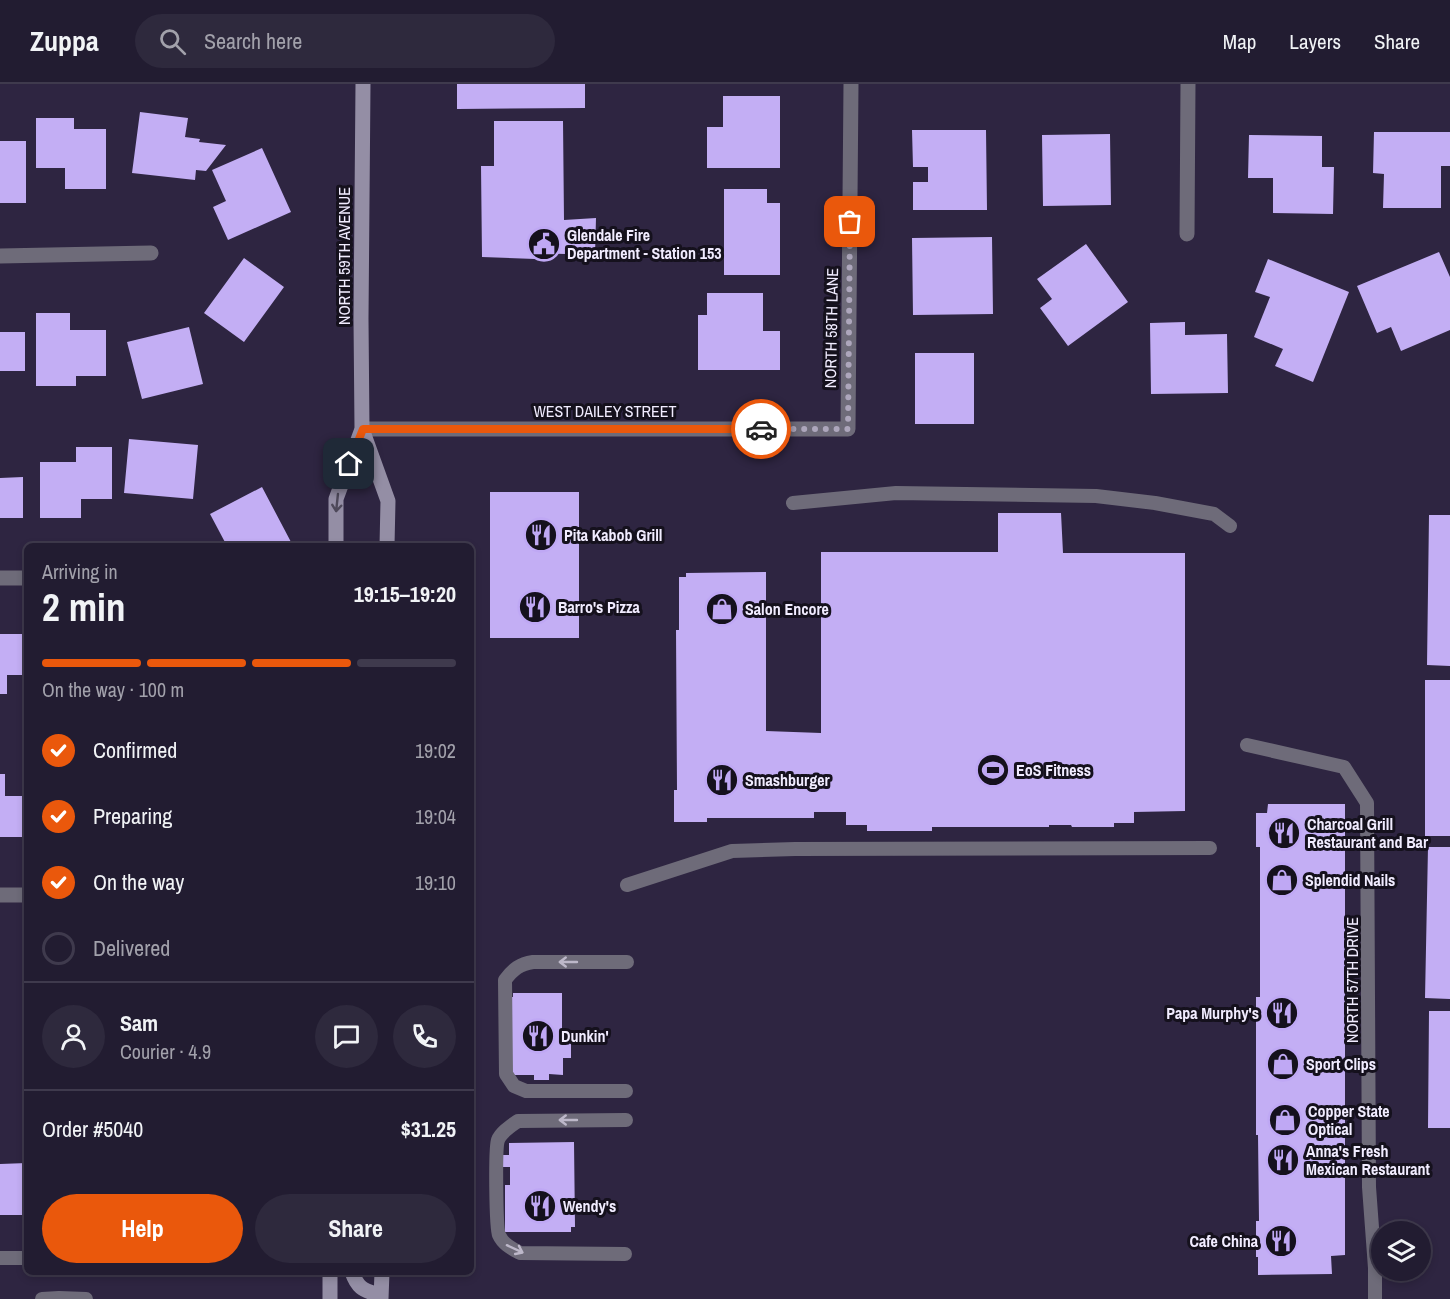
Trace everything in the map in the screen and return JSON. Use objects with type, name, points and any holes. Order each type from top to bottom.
[{"type":"main road","name":"NORTH 59TH AVENUE","points":[[363,84],[361,319],[363,429],[388,501],[387,543]]},
{"type":"main road","name":"NORTH 59TH AVENUE","points":[[336,543],[336,499],[363,429]]},
{"type":"main road","points":[[330,1275],[330,1299]]},
{"type":"main road","points":[[353,1275],[355,1282],[362,1289],[381,1297],[382,1275]]},
{"type":"street","name":"NORTH 58TH LANE","points":[[848,429],[851,84]]},
{"type":"street","points":[[1187,234],[1188,84]]},
{"type":"street","points":[[0,256],[151,253]]},
{"type":"street","name":"WEST DAILEY STREET","points":[[363,429],[848,429]]},
{"type":"street","points":[[0,578],[24,578]]},
{"type":"street","points":[[0,895],[24,895]]},
{"type":"lane","points":[[794,503],[896,493],[1096,496],[1155,502],[1214,514],[1230,526]]},
{"type":"lane","name":"NORTH 57TH DRIVE","points":[[1247,745],[1344,767],[1367,803],[1370,1187],[1375,1299]]},
{"type":"lane","points":[[627,885],[732,851],[1210,848]]},
{"type":"lane","points":[[626,1090],[526,1090],[514,1086],[506,1074],[506,980],[521,964],[532,962],[627,962]]},
{"type":"lane","points":[[626,1120],[518,1121],[498,1140],[496,1164],[497,1233],[506,1245],[520,1253],[626,1254]]},
{"type":"lane","points":[[0,1258],[24,1258]]},
{"type":"lane","points":[[42,1299],[86,1299]]},
{"type":"building","points":[[457,84],[585,84],[585,108],[457,109]]},
{"type":"building","points":[[723,96],[780,96],[780,168],[707,168],[707,127],[723,127]]},
{"type":"building","points":[[140,112],[188,118],[185,137],[200,139],[199,142],[226,145],[206,171],[196,170],[195,180],[132,173]]},
{"type":"building","points":[[36,118],[74,118],[74,129],[106,129],[106,189],[65,189],[65,168],[36,168]]},
{"type":"building","name":"Glendale Fire Department - Station 153","points":[[494,121],[563,121],[564,220],[596,218],[595,255],[535,253],[535,259],[482,257],[481,166],[494,166]]},
{"type":"building","points":[[912,130],[986,130],[987,210],[913,210],[913,182],[928,182],[928,167],[913,167]]},
{"type":"building","points":[[1374,132],[1450,132],[1450,166],[1441,166],[1441,208],[1383,208],[1384,174],[1373,173]]},
{"type":"building","points":[[1110,134],[1111,205],[1043,206],[1042,135]]},
{"type":"building","points":[[1249,135],[1322,136],[1322,167],[1334,167],[1333,214],[1273,213],[1273,178],[1248,178]]},
{"type":"building","points":[[0,141],[26,141],[26,203],[0,203]]},
{"type":"building","points":[[262,148],[291,212],[228,240],[213,207],[226,201],[212,170]]},
{"type":"building","points":[[724,189],[767,189],[767,203],[780,203],[780,275],[724,275]]},
{"type":"building","points":[[992,237],[993,314],[913,315],[912,238]]},
{"type":"building","points":[[1086,244],[1128,302],[1068,346],[1040,308],[1052,299],[1037,279]]},
{"type":"building","points":[[1439,252],[1450,277],[1450,330],[1401,351],[1391,327],[1377,333],[1357,286]]},
{"type":"building","points":[[244,258],[284,287],[244,342],[204,313]]},
{"type":"building","points":[[1268,259],[1349,292],[1313,382],[1275,366],[1283,349],[1254,337],[1270,297],[1255,292]]},
{"type":"building","points":[[707,293],[763,293],[763,331],[780,331],[780,370],[698,370],[698,315],[707,315]]},
{"type":"building","points":[[36,313],[70,313],[70,330],[106,330],[106,376],[76,376],[76,386],[36,386]]},
{"type":"building","points":[[1185,322],[1185,335],[1227,334],[1228,393],[1151,394],[1150,323]]},
{"type":"building","points":[[189,327],[203,384],[142,399],[127,342]]},
{"type":"building","points":[[0,332],[25,332],[25,371],[0,371]]},
{"type":"building","points":[[915,353],[974,353],[974,424],[915,424]]},
{"type":"building","points":[[129,439],[198,445],[193,499],[124,493]]},
{"type":"building","points":[[76,447],[112,447],[112,499],[81,499],[81,518],[40,518],[40,462],[76,462]]},
{"type":"building","points":[[23,477],[23,518],[0,518],[0,478]]},
{"type":"building","points":[[262,487],[291,542],[225,543],[210,514]]},
{"type":"building","points":[[490,492],[579,492],[579,638],[490,638]]},
{"type":"building","points":[[998,513],[1061,513],[1063,553],[1185,553],[1185,811],[1134,812],[1134,823],[1114,823],[1114,827],[1049,825],[1049,827],[932,827],[932,831],[867,831],[867,825],[846,825],[846,812],[814,812],[814,818],[707,818],[707,822],[674,822],[674,790],[677,790],[676,630],[679,630],[679,577],[686,577],[686,573],[766,572],[766,731],[821,733],[821,552],[998,552]]},
{"type":"building","points":[[1429,515],[1450,515],[1450,666],[1427,665]]},
{"type":"building","points":[[0,634],[22,634],[22,675],[7,675],[7,694],[0,694]]},
{"type":"building","points":[[1425,680],[1450,680],[1450,836],[1425,836]]},
{"type":"building","points":[[0,774],[5,774],[5,796],[24,796],[24,837],[0,837]]},
{"type":"building","points":[[1268,804],[1345,804],[1345,1255],[1331,1256],[1332,1274],[1258,1275],[1258,1257],[1256,1257],[1256,1221],[1259,1221],[1258,1135],[1256,1135],[1256,997],[1260,997],[1260,847],[1256,847],[1256,813],[1267,813]]},
{"type":"building","points":[[1428,847],[1450,847],[1450,999],[1425,998]]},
{"type":"building","name":"Dunkin'","points":[[513,993],[562,993],[562,1033],[571,1033],[571,1058],[563,1058],[563,1075],[549,1074],[549,1080],[534,1080],[534,1075],[512,1075],[505,997],[513,997]]},
{"type":"building","points":[[1429,1011],[1450,1011],[1450,1128],[1428,1128]]},
{"type":"building","name":"Wendy's","points":[[574,1142],[575,1227],[571,1227],[571,1232],[505,1232],[505,1185],[510,1185],[510,1167],[503,1167],[503,1155],[509,1155],[509,1143]]},
{"type":"building","points":[[24,1163],[24,1215],[0,1215],[0,1164]]},
{"type":"way so far","points":[[761,429],[848,429],[850,222]]},
{"type":"place","name":"Glendale Fire Department - Station 153","points":[[544,244]]},
{"type":"place","name":"Pita Kabob Grill","points":[[541,535]]},
{"type":"place","name":"Barro's Pizza","points":[[535,607]]},
{"type":"place","name":"Salon Encore","points":[[722,609]]},
{"type":"place","name":"EoS Fitness","points":[[993,770]]},
{"type":"place","name":"Smashburger","points":[[722,780]]},
{"type":"place","name":"Charcoal Grill Restaurant and Bar","points":[[1284,833]]},
{"type":"place","name":"Splendid Nails","points":[[1282,880]]},
{"type":"place","name":"Papa Murphy's","points":[[1282,1013]]},
{"type":"place","name":"Dunkin'","points":[[538,1036]]},
{"type":"place","name":"Sport Clips","points":[[1283,1064]]},
{"type":"place","name":"Copper State Optical","points":[[1285,1120]]},
{"type":"place","name":"Anna's Fresh Mexican Restaurant","points":[[1283,1160]]},
{"type":"place","name":"Wendy's","points":[[540,1206]]},
{"type":"place","name":"Cafe China","points":[[1281,1241]]},
{"type":"route","points":[[349,464],[363,429],[761,429]]}]
